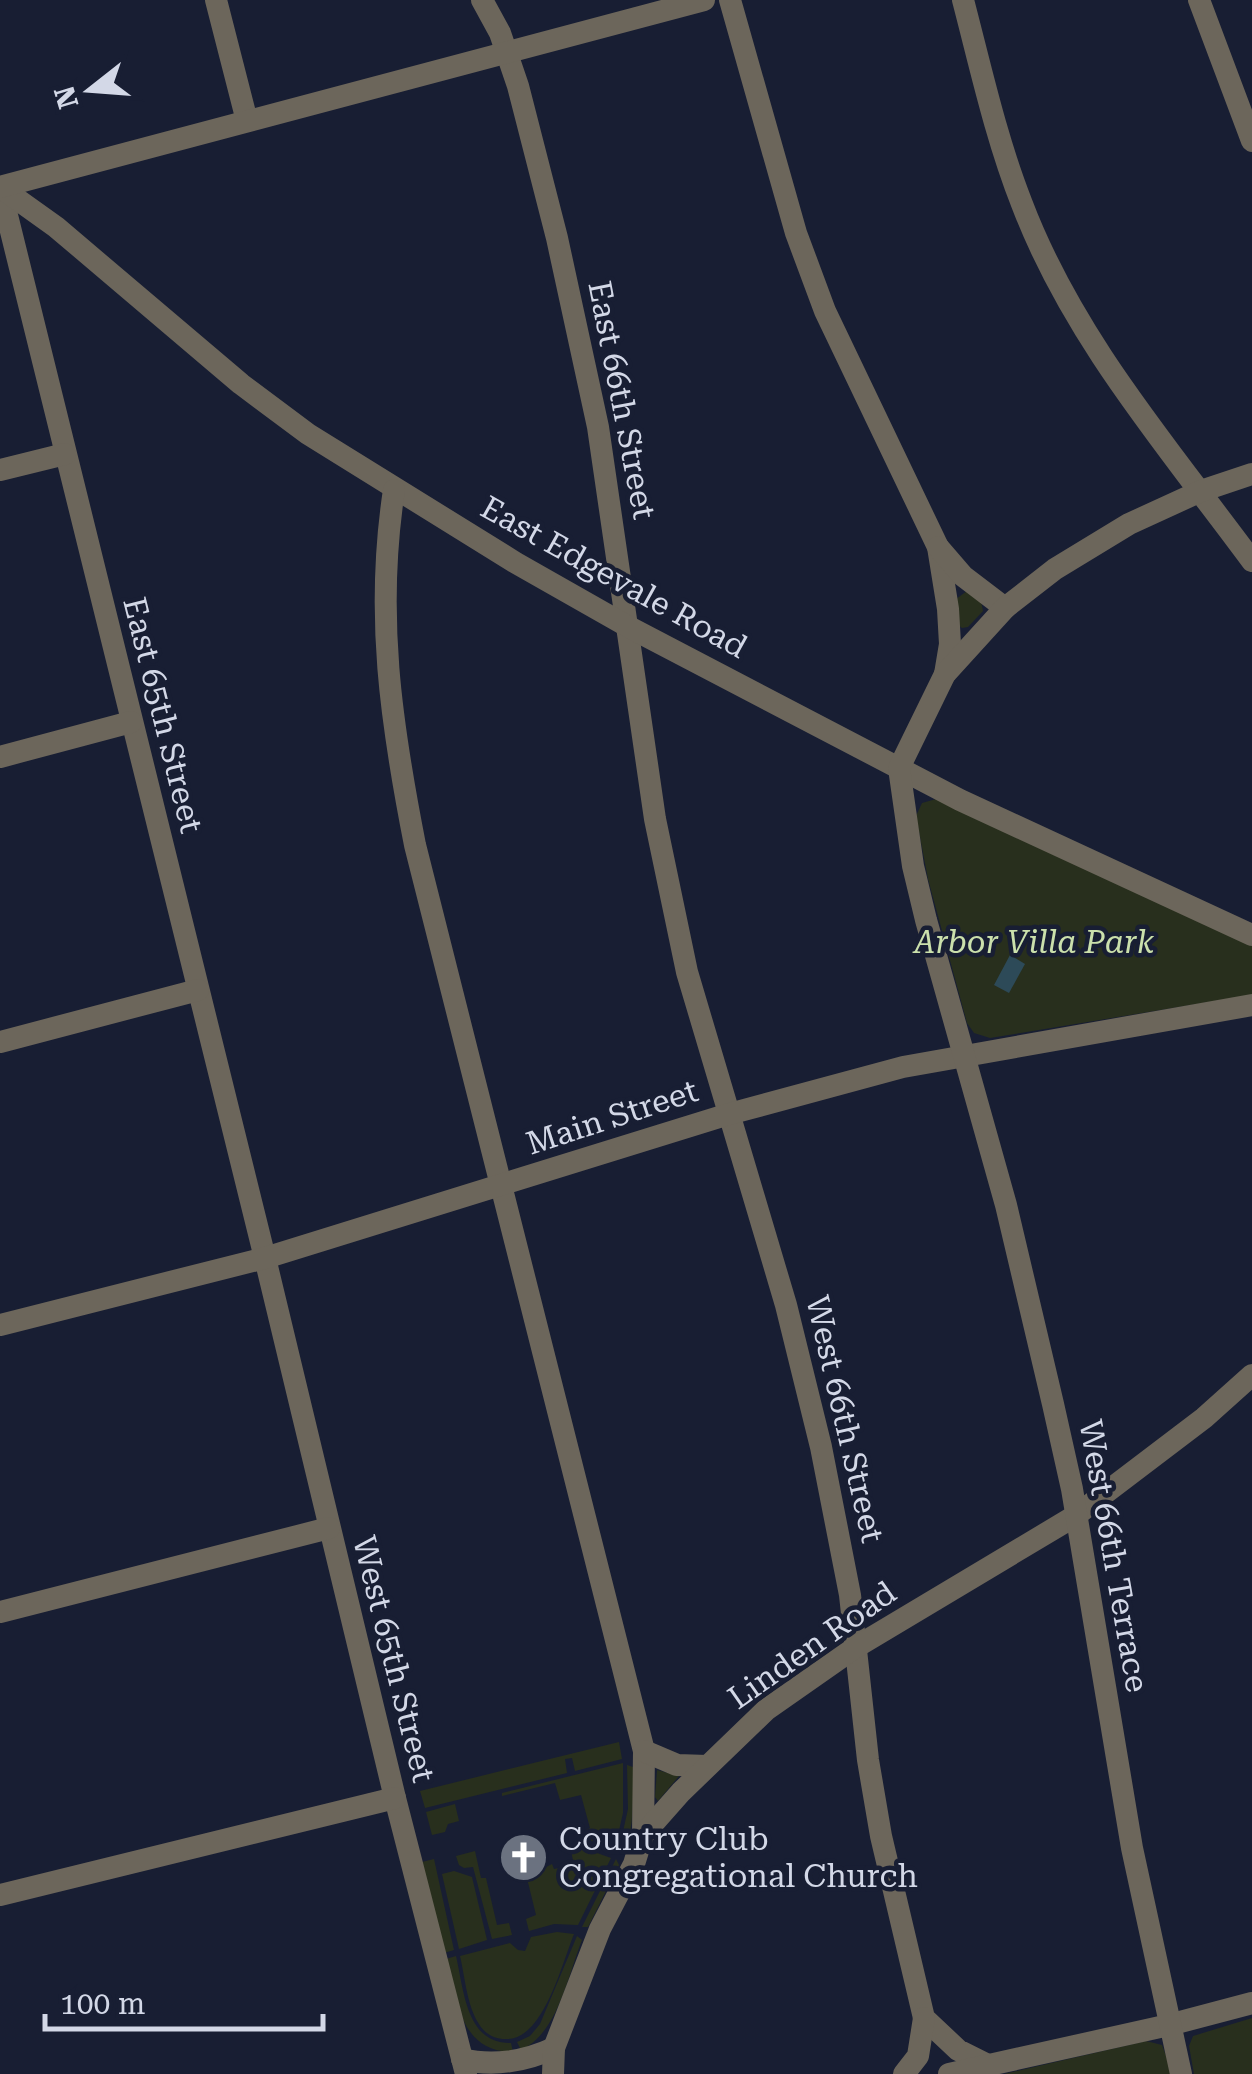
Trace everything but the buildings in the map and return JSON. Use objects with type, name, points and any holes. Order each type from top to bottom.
[{"type":"street","points":[[216,0],[247,121]]},
{"type":"street","name":"East 66th Street","points":[[482,0],[508,52],[557,238],[598,427],[654,819],[688,972],[729,1114]]},
{"type":"street","points":[[0,187],[704,0]]},
{"type":"street","points":[[730,0],[796,233],[825,312],[938,547],[950,644],[945,674]]},
{"type":"street","points":[[963,0],[1001,146],[1051,270],[1105,364],[1252,561]]},
{"type":"street","points":[[1199,0],[1252,141]]},
{"type":"street","name":"East Edgevale Road","points":[[0,187],[56,227],[240,384],[394,490],[628,626],[960,800],[1252,934]]},
{"type":"street","name":"East 65th Street","points":[[0,187],[266,1258]]},
{"type":"street","points":[[0,470],[64,454]]},
{"type":"street","points":[[899,768],[945,674],[1005,608],[1056,569],[1129,524],[1252,474]]},
{"type":"street","points":[[394,490],[386,541],[384,598],[386,672],[395,744],[415,845],[644,1751],[644,1836]]},
{"type":"street","points":[[938,547],[963,576],[1005,608]]},
{"type":"street","points":[[0,757],[131,722]]},
{"type":"street","name":"West 66th Terrace","points":[[899,768],[922,902],[1033,1315],[1075,1516],[1132,1848],[1182,2074]]},
{"type":"street","points":[[0,1042],[198,990]]},
{"type":"street","name":"Main Street","points":[[0,1325],[266,1258],[729,1114],[963,1054],[1252,1005]]},
{"type":"street","name":"West 66th Street","points":[[729,1114],[786,1305],[821,1447],[850,1594],[868,1760],[881,1836],[924,2018]]},
{"type":"street","name":"West 65th Street","points":[[266,1258],[394,1798],[464,2066]]},
{"type":"street","name":"Linden Road","points":[[554,2048],[600,1929],[644,1836],[664,1809],[707,1766],[766,1710],[856,1647],[1075,1516],[1204,1418],[1252,1375]]},
{"type":"street","points":[[0,1612],[328,1528]]},
{"type":"street","points":[[644,1751],[677,1764],[707,1766]]},
{"type":"street","points":[[0,1895],[394,1798]]},
{"type":"street","points":[[948,2074],[1169,2026],[1252,2003]]},
{"type":"street","points":[[924,2018],[958,2050],[988,2065]]},
{"type":"street","points":[[904,2074],[918,2056],[924,2018]]},
{"type":"street","points":[[464,2066],[533,2058],[554,2048],[552,2074]]},
{"type":"green space","points":[[967,591],[981,601],[983,611],[962,628],[958,625],[956,599]]},
{"type":"green space","name":"Arbor Villa Park","points":[[936,799],[1252,946],[1252,995],[990,1038],[974,1033],[967,1023],[928,879],[916,816],[922,803]]},
{"type":"green space","points":[[619,1742],[622,1759],[575,1771],[572,1758],[565,1759],[567,1773],[425,1808],[420,1791]]},
{"type":"green space","points":[[623,1763],[623,1813],[614,1852],[588,1839],[586,1830],[590,1828],[581,1795],[560,1800],[555,1783],[502,1796],[502,1793]]},
{"type":"green space","points":[[627,1765],[633,1767],[632,1821],[624,1853],[618,1854],[628,1809]]},
{"type":"green space","points":[[657,1770],[679,1776],[658,1801],[655,1797]]},
{"type":"green space","points":[[455,1804],[459,1821],[448,1824],[445,1832],[432,1835],[426,1812]]},
{"type":"green space","points":[[583,1848],[611,1858],[578,1925],[554,1924],[529,1931],[526,1919],[536,1915],[525,1870],[537,1872],[552,1864],[554,1869],[574,1865],[571,1851]]},
{"type":"green space","points":[[475,1851],[497,1925],[509,1923],[512,1935],[492,1939],[473,1867],[459,1865],[456,1856]]},
{"type":"green space","points":[[434,1859],[454,1950],[444,1953],[422,1862]]},
{"type":"green space","points":[[616,1859],[619,1865],[588,1927],[582,1927]]},
{"type":"green space","points":[[454,1871],[472,1877],[487,1940],[459,1949],[442,1874]]},
{"type":"green space","points":[[557,1932],[574,1934],[540,2015],[518,2037],[493,2037],[479,2024],[472,2009],[460,1956],[510,1943],[525,1951],[531,1937]]},
{"type":"green space","points":[[577,1936],[582,1940],[553,2017],[534,2042],[521,2050],[517,2042],[530,2036],[540,2024]]},
{"type":"green space","points":[[456,1956],[465,1999],[476,2025],[496,2041],[511,2043],[513,2052],[495,2050],[471,2033],[458,2006],[446,1959]]},
{"type":"green space","points":[[1252,2018],[1252,2074],[1194,2074],[1189,2046],[1193,2036]]},
{"type":"green space","points":[[1146,2041],[1162,2045],[1173,2074],[1004,2074]]},
{"type":"water","points":[[1010,955],[1025,964],[1009,993],[994,985]]},
{"type":"place","name":"Country Club Congregational Church","points":[[524,1857]]}]
